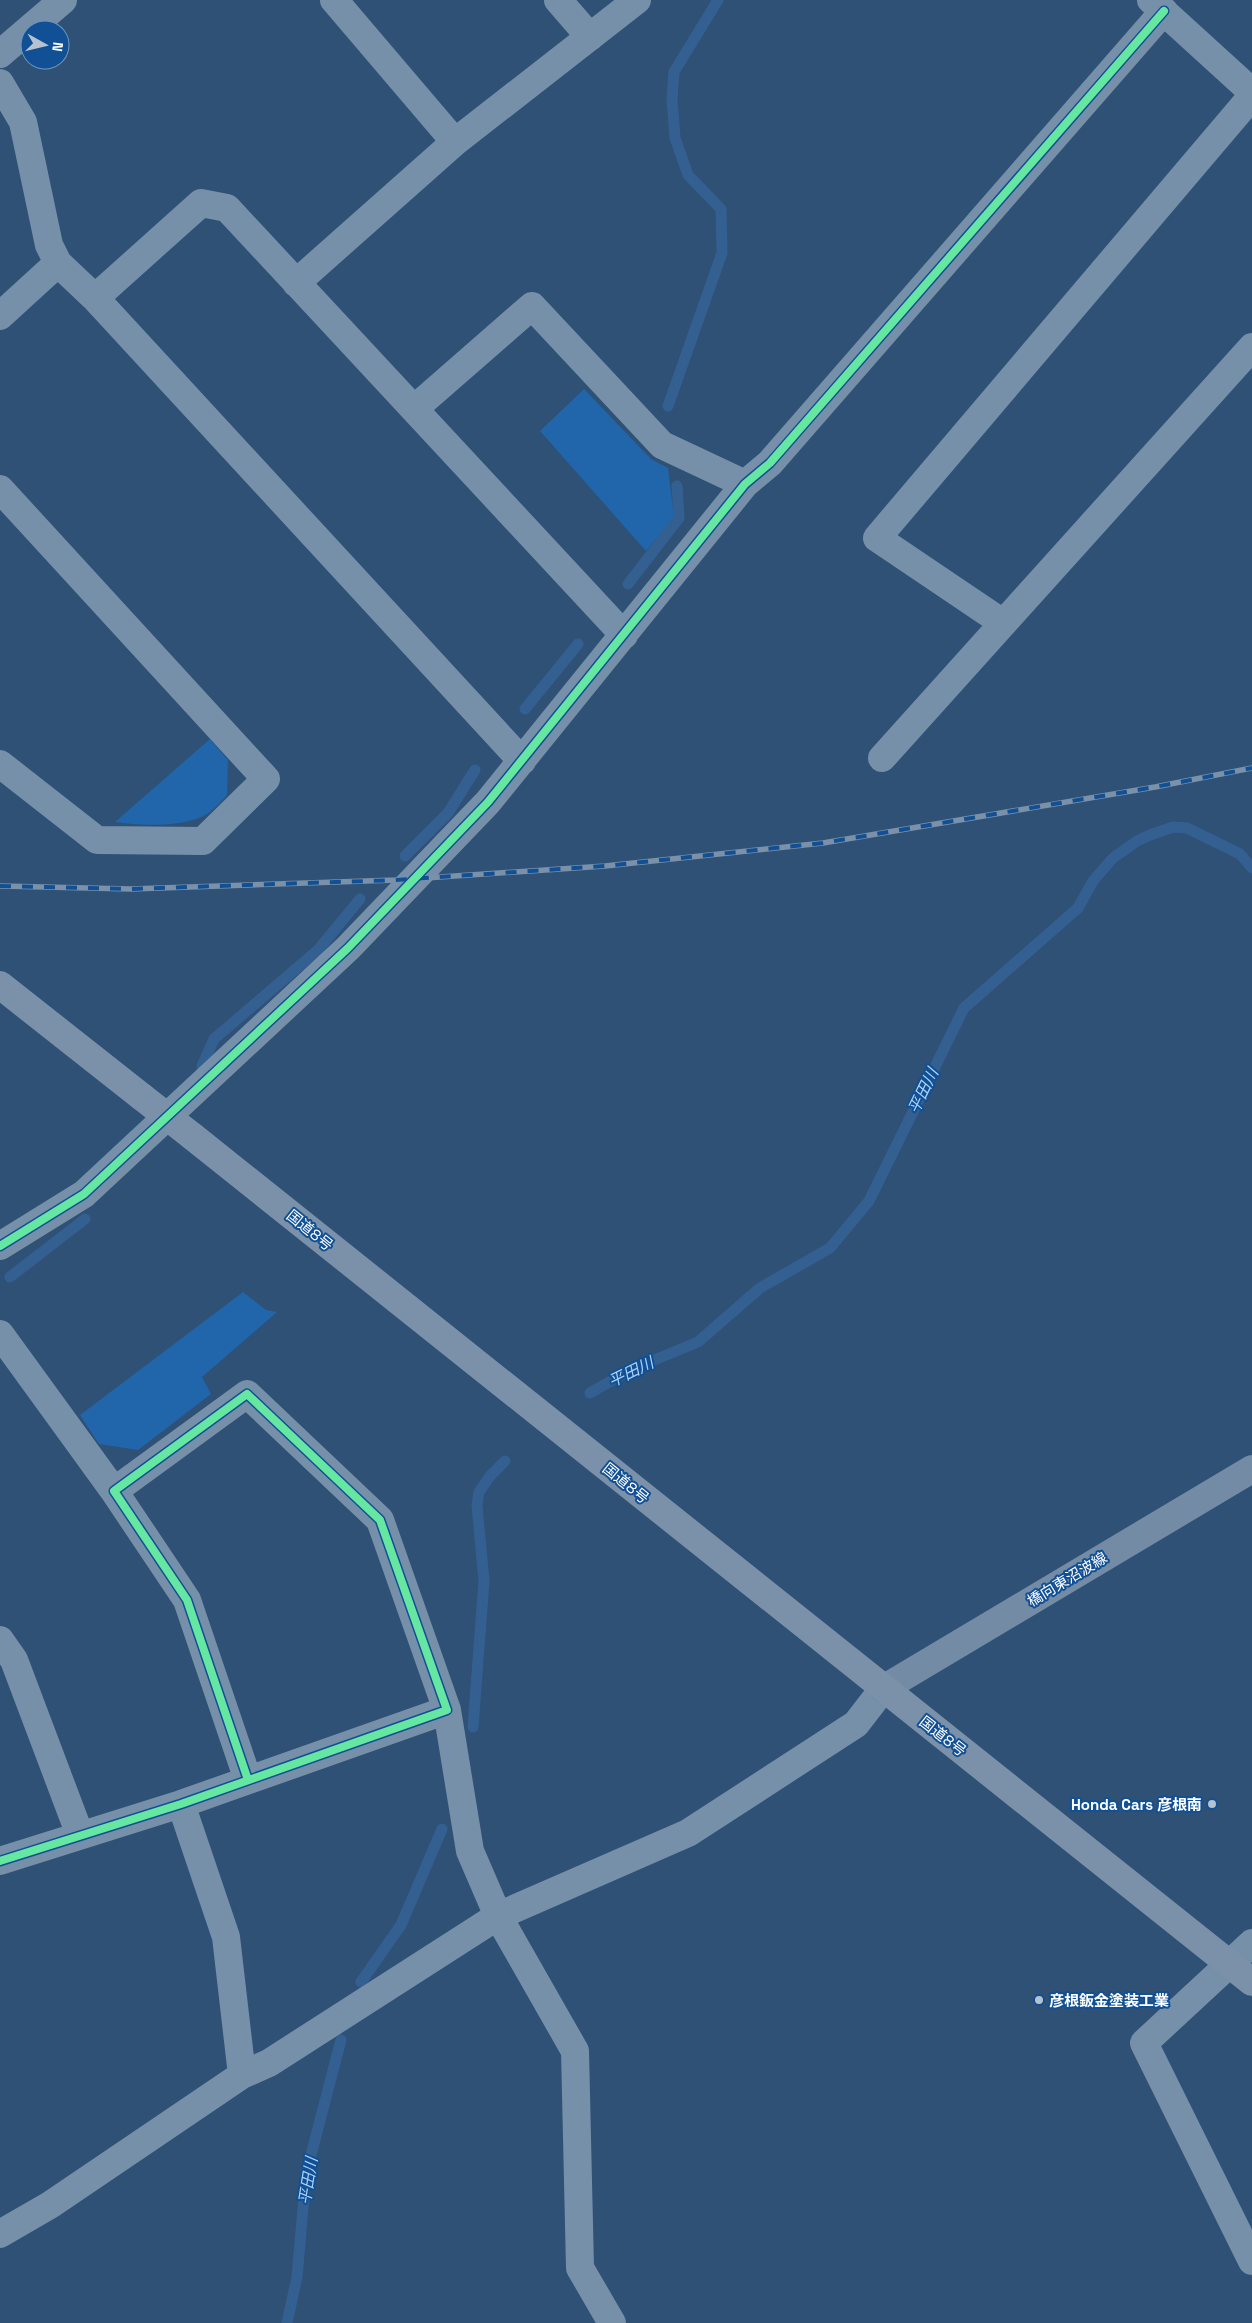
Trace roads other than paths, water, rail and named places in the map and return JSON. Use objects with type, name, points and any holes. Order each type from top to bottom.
[{"type":"highway","name":"国道8号","points":[[0,985],[1252,1982]]},
{"type":"main road","name":"橋向東沼波線","points":[[883,1689],[1252,1469]]},
{"type":"street","points":[[0,54],[63,0]]},
{"type":"street","points":[[334,0],[455,142]]},
{"type":"street","points":[[558,0],[590,37]]},
{"type":"street","points":[[296,283],[455,142],[637,0]]},
{"type":"street","points":[[0,1246],[84,1194],[348,948],[488,802],[745,484],[770,463],[1158,6],[1252,92]]},
{"type":"street","points":[[0,83],[23,122],[49,245],[58,263],[95,298],[522,761]]},
{"type":"street","points":[[1003,623],[877,538],[1252,96]]},
{"type":"street","points":[[95,298],[201,203],[227,208],[624,635]]},
{"type":"street","points":[[0,316],[58,263]]},
{"type":"street","points":[[414,409],[532,306],[662,445],[745,484]]},
{"type":"street","points":[[882,758],[1252,347]]},
{"type":"street","points":[[0,489],[266,779],[203,841],[96,840],[0,764]]},
{"type":"street","points":[[0,1334],[114,1492],[187,1600],[248,1780]]},
{"type":"street","points":[[114,1492],[246,1394],[380,1520],[447,1710],[470,1851],[498,1916],[575,2051],[580,2268],[612,2323]]},
{"type":"street","points":[[0,1640],[14,1660],[80,1835]]},
{"type":"street","points":[[0,2234],[50,2205],[242,2075],[269,2063],[498,1916],[688,1832],[856,1724],[883,1689]]},
{"type":"street","points":[[0,1861],[181,1804],[447,1710]]},
{"type":"street","points":[[181,1804],[226,1937],[242,2075]]},
{"type":"street","points":[[1252,1943],[1144,2043],[1252,2261]]},
{"type":"waterway","points":[[668,406],[722,253],[721,209],[688,175],[675,138],[672,99],[674,72],[718,0]]},
{"type":"waterway","points":[[628,584],[679,518],[677,486]]},
{"type":"waterway","points":[[525,709],[578,644]]},
{"type":"waterway","points":[[405,856],[448,813],[475,770]]},
{"type":"waterway","name":"平田川","points":[[590,1393],[630,1370],[698,1342],[760,1288],[830,1248],[869,1201],[964,1008],[1078,908],[1093,881],[1113,858],[1137,841],[1150,835],[1173,827],[1187,828],[1240,854],[1252,868]]},
{"type":"waterway","points":[[202,1066],[214,1039],[318,950],[360,899]]},
{"type":"waterway","points":[[10,1277],[85,1219]]},
{"type":"waterway","name":"平田川","points":[[473,1727],[484,1581],[477,1505],[479,1492],[490,1476],[505,1461]]},
{"type":"waterway","name":"平田川","points":[[361,1982],[401,1925],[442,1829]]},
{"type":"waterway","name":"平田川","points":[[287,2323],[297,2277],[306,2174],[341,2040]]},
{"type":"railway","points":[[0,886],[131,889],[396,880],[605,866],[823,843],[1155,787],[1252,768]]},
{"type":"place","name":"Honda Cars 彦根南","points":[[1212,1804]]},
{"type":"place","name":"彦根鈑金塗装工業","points":[[1039,2000]]}]
